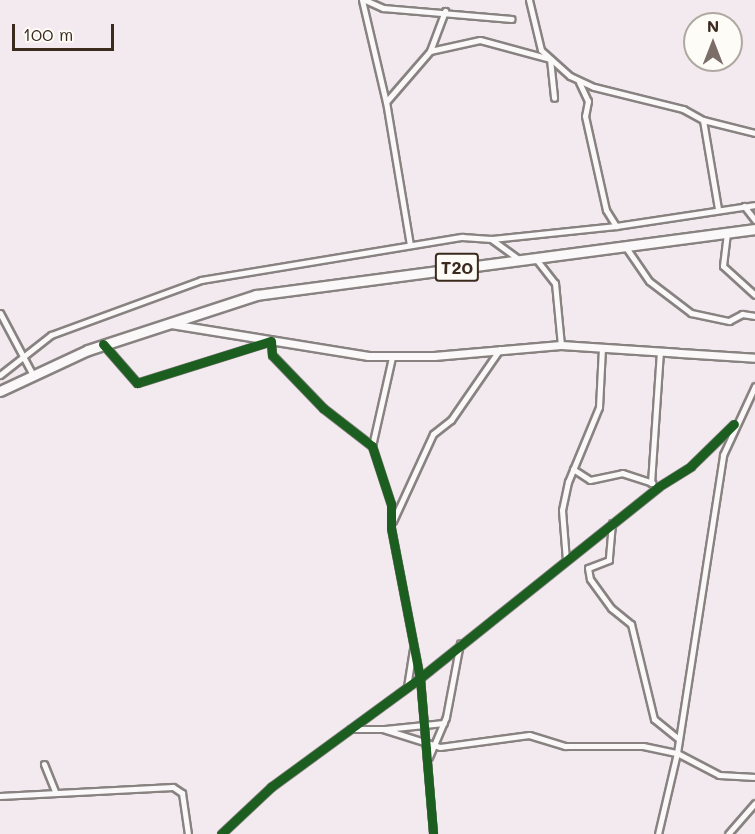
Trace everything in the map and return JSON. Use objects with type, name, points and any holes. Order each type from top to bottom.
[{"type":"main road","name":"T20","points":[[0,391],[103,345],[163,323],[256,295],[727,232],[753,231]]},
{"type":"street","points":[[363,0],[383,8],[445,11],[512,19]]},
{"type":"street","points":[[363,0],[386,102],[410,245]]},
{"type":"street","points":[[529,0],[534,34],[550,59],[554,98]]},
{"type":"street","points":[[386,102],[430,51],[445,11]]},
{"type":"street","points":[[430,51],[480,40],[550,59],[579,80],[683,109],[703,120],[755,133]]},
{"type":"street","points":[[579,80],[588,101],[585,116],[606,210],[616,226]]},
{"type":"street","points":[[703,120],[718,209]]},
{"type":"street","points":[[0,375],[24,360],[51,335],[172,288],[277,265],[410,245],[616,226],[755,205]]},
{"type":"street","points":[[744,206],[755,220]]},
{"type":"street","points":[[727,232],[723,266],[755,296]]},
{"type":"street","points":[[491,239],[519,259]]},
{"type":"street","points":[[625,246],[649,281],[691,313],[729,321],[742,314],[755,316]]},
{"type":"street","points":[[534,257],[555,284],[561,345]]},
{"type":"street","points":[[0,313],[33,375]]},
{"type":"street","points":[[163,323],[271,341],[392,357],[561,345],[755,358]]},
{"type":"street","points":[[103,345],[137,382],[271,341]]},
{"type":"street","points":[[271,341],[274,357],[323,408],[372,446],[383,471],[391,528],[420,678],[428,744],[433,834]]},
{"type":"street","points":[[391,528],[433,434],[451,420],[501,348]]},
{"type":"street","points":[[566,560],[562,510],[573,469],[599,407],[602,348]]},
{"type":"street","points":[[651,483],[660,351]]},
{"type":"street","points":[[372,446],[392,357]]},
{"type":"street","points":[[658,834],[677,753],[717,482],[734,424],[755,386]]},
{"type":"street","points":[[221,834],[272,787],[420,678],[460,641],[660,485],[692,466],[734,424]]},
{"type":"street","points":[[573,469],[590,480],[622,473],[660,485]]},
{"type":"street","points":[[612,522],[609,560],[588,568],[590,579],[611,608],[631,624],[654,719],[679,739]]},
{"type":"street","points":[[429,757],[444,723],[460,641]]},
{"type":"street","points":[[407,687],[414,646]]},
{"type":"street","points":[[350,729],[426,727],[444,723]]},
{"type":"street","points":[[383,729],[435,746],[454,748],[529,735],[564,746],[623,745],[677,753],[718,775],[755,777]]},
{"type":"street","points":[[44,764],[55,791]]},
{"type":"street","points":[[0,796],[55,791],[176,788],[182,794],[188,834]]},
{"type":"street","points":[[728,834],[755,803]]},
{"type":"cycle path","points":[[103,344],[137,383],[271,341],[272,355],[323,408],[372,446],[391,504],[391,528],[420,678],[433,834]]},
{"type":"cycle path","points":[[221,834],[271,787],[420,678],[658,487],[691,466],[734,424]]}]
